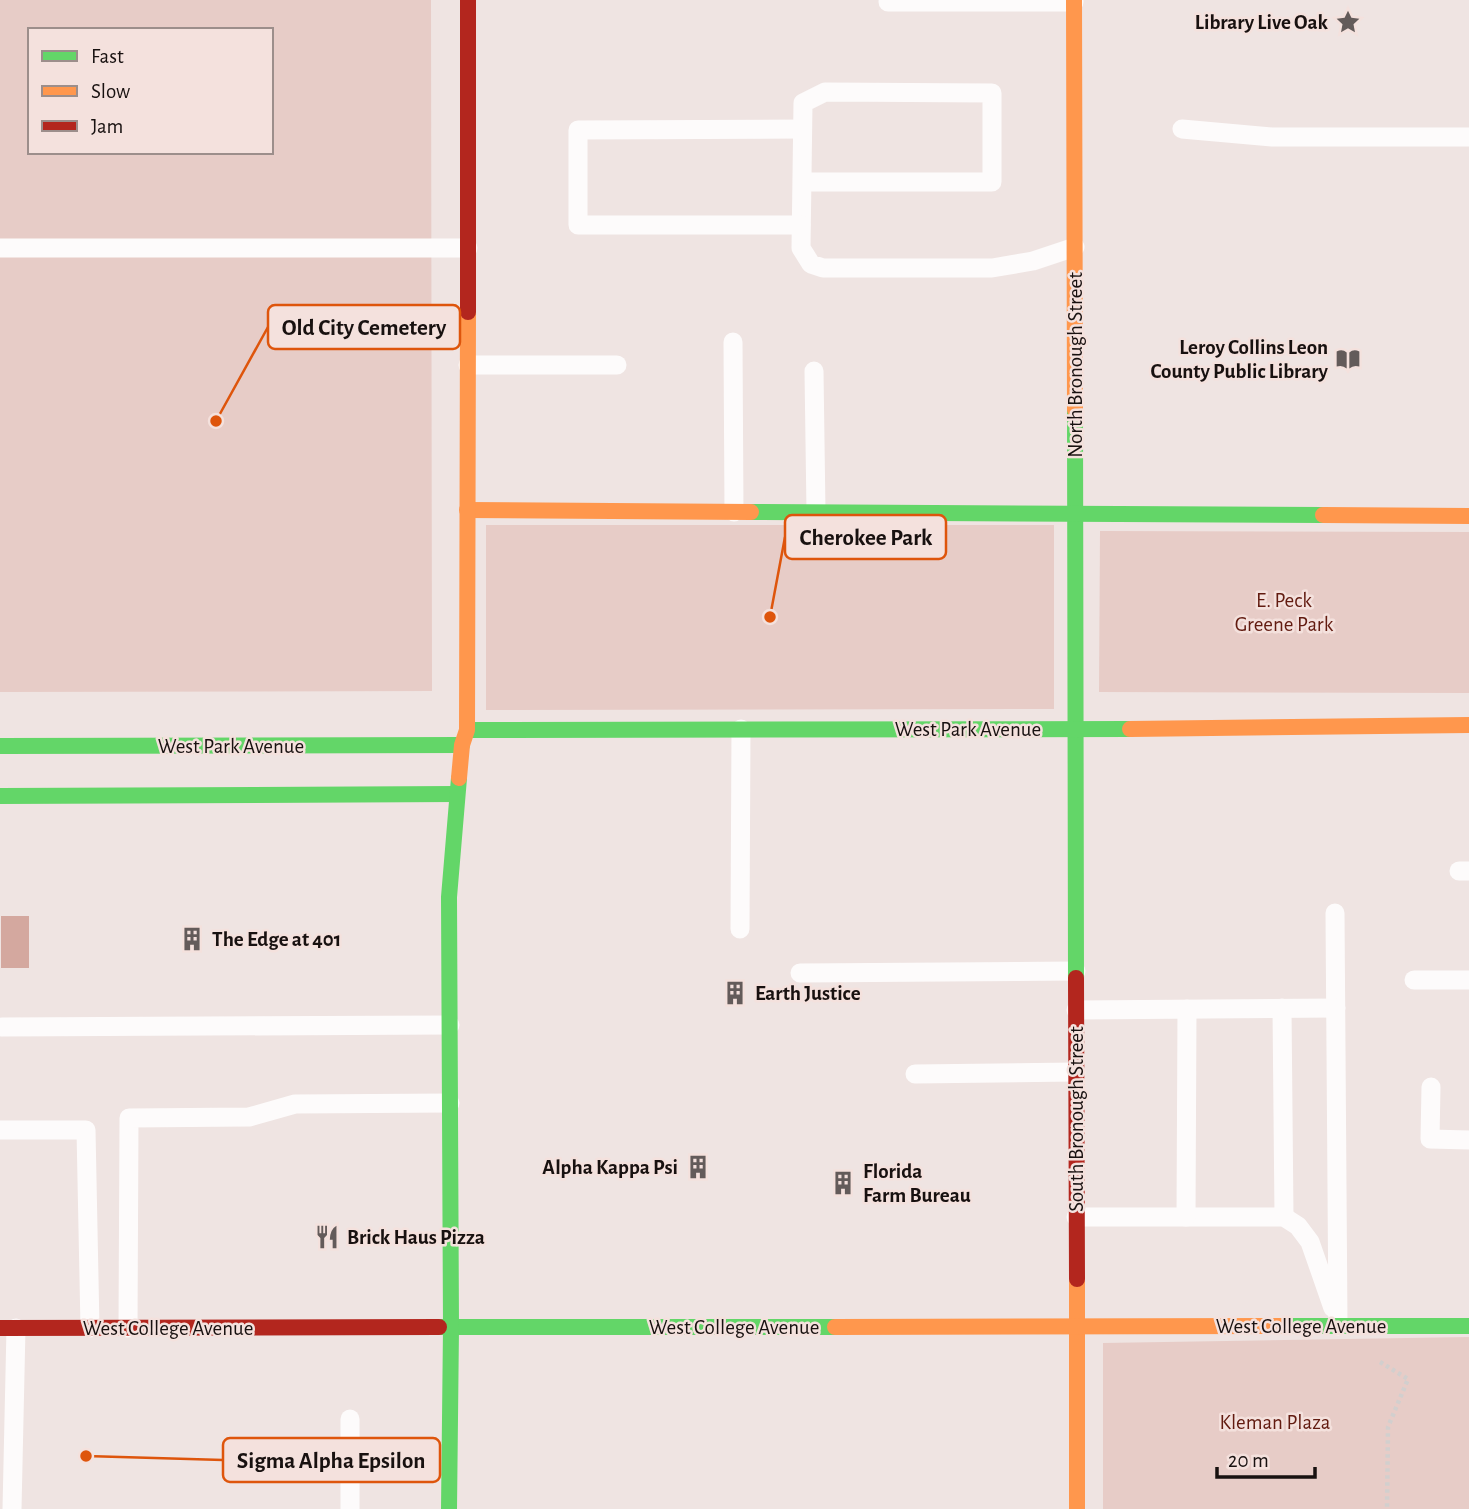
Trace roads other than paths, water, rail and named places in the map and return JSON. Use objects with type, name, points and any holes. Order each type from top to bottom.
[{"type":"street","points":[[449,1509],[449,897],[464,737],[468,0]]},
{"type":"street","name":"North Bronough Street","points":[[1074,1],[1075,729]]},
{"type":"street","points":[[467,510],[1469,516]]},
{"type":"street","name":"West Park Avenue","points":[[0,746],[210,752],[464,737],[741,729],[1469,725]]},
{"type":"street","name":"South Bronough Street","points":[[1075,729],[1077,1509]]},
{"type":"street","points":[[0,796],[210,790],[457,794]]},
{"type":"street","name":"West College Avenue","points":[[8,1328],[1469,1326]]},
{"type":"lane","points":[[888,2],[1074,1]]},
{"type":"lane","points":[[802,182],[992,182],[992,93],[825,92],[803,103],[801,248],[811,264],[823,268],[992,268],[1033,261],[1075,247]]},
{"type":"lane","points":[[801,225],[579,225],[578,130],[802,129]]},
{"type":"lane","points":[[1182,129],[1272,137],[1469,137]]},
{"type":"lane","points":[[0,248],[468,248]]},
{"type":"lane","points":[[733,342],[734,512]]},
{"type":"lane","points":[[468,365],[617,365]]},
{"type":"lane","points":[[814,371],[816,512]]},
{"type":"lane","points":[[740,929],[741,729]]},
{"type":"lane","points":[[1335,913],[1338,1326]]},
{"type":"lane","points":[[800,972],[1076,971]]},
{"type":"lane","points":[[1415,980],[1469,980]]},
{"type":"lane","points":[[1282,1008],[1284,1217]]},
{"type":"lane","points":[[1076,1010],[1336,1008]]},
{"type":"lane","points":[[1186,1217],[1187,1009]]},
{"type":"lane","points":[[2,1027],[450,1025]]},
{"type":"lane","points":[[915,1074],[1076,1072]]},
{"type":"lane","points":[[1431,1087],[1430,1139],[1469,1140]]},
{"type":"lane","points":[[128,1328],[129,1118],[249,1117],[295,1104],[450,1103]]},
{"type":"lane","points":[[0,1130],[86,1130],[90,1328]]},
{"type":"lane","points":[[1076,1217],[1284,1217],[1298,1226],[1310,1242],[1338,1326]]},
{"type":"lane","points":[[8,1328],[12,1509]]},
{"type":"lane","points":[[350,1419],[350,1509]]},
{"type":"place","name":"Library Live Oak","points":[[1348,22]]},
{"type":"place","name":"Leroy Collins Leon County Public Library","points":[[1348,359]]},
{"type":"place","name":"Old City Cemetery","points":[[216,421]]},
{"type":"place","name":"Cherokee Park","points":[[770,617]]},
{"type":"place","name":"The Edge at 401","points":[[192,939]]},
{"type":"place","name":"Earth Justice","points":[[735,993]]},
{"type":"place","name":"Alpha Kappa Psi","points":[[698,1167]]},
{"type":"place","name":"Florida Farm Bureau","points":[[843,1183]]},
{"type":"place","name":"Brick Haus Pizza","points":[[327,1237]]},
{"type":"place","name":"Sigma Alpha Epsilon","points":[[86,1456]]},
{"type":"park label","name":"E. Peck Greene Park","points":[[1284,612]]},
{"type":"park label","name":"Kleman Plaza","points":[[1275,1422]]}]
